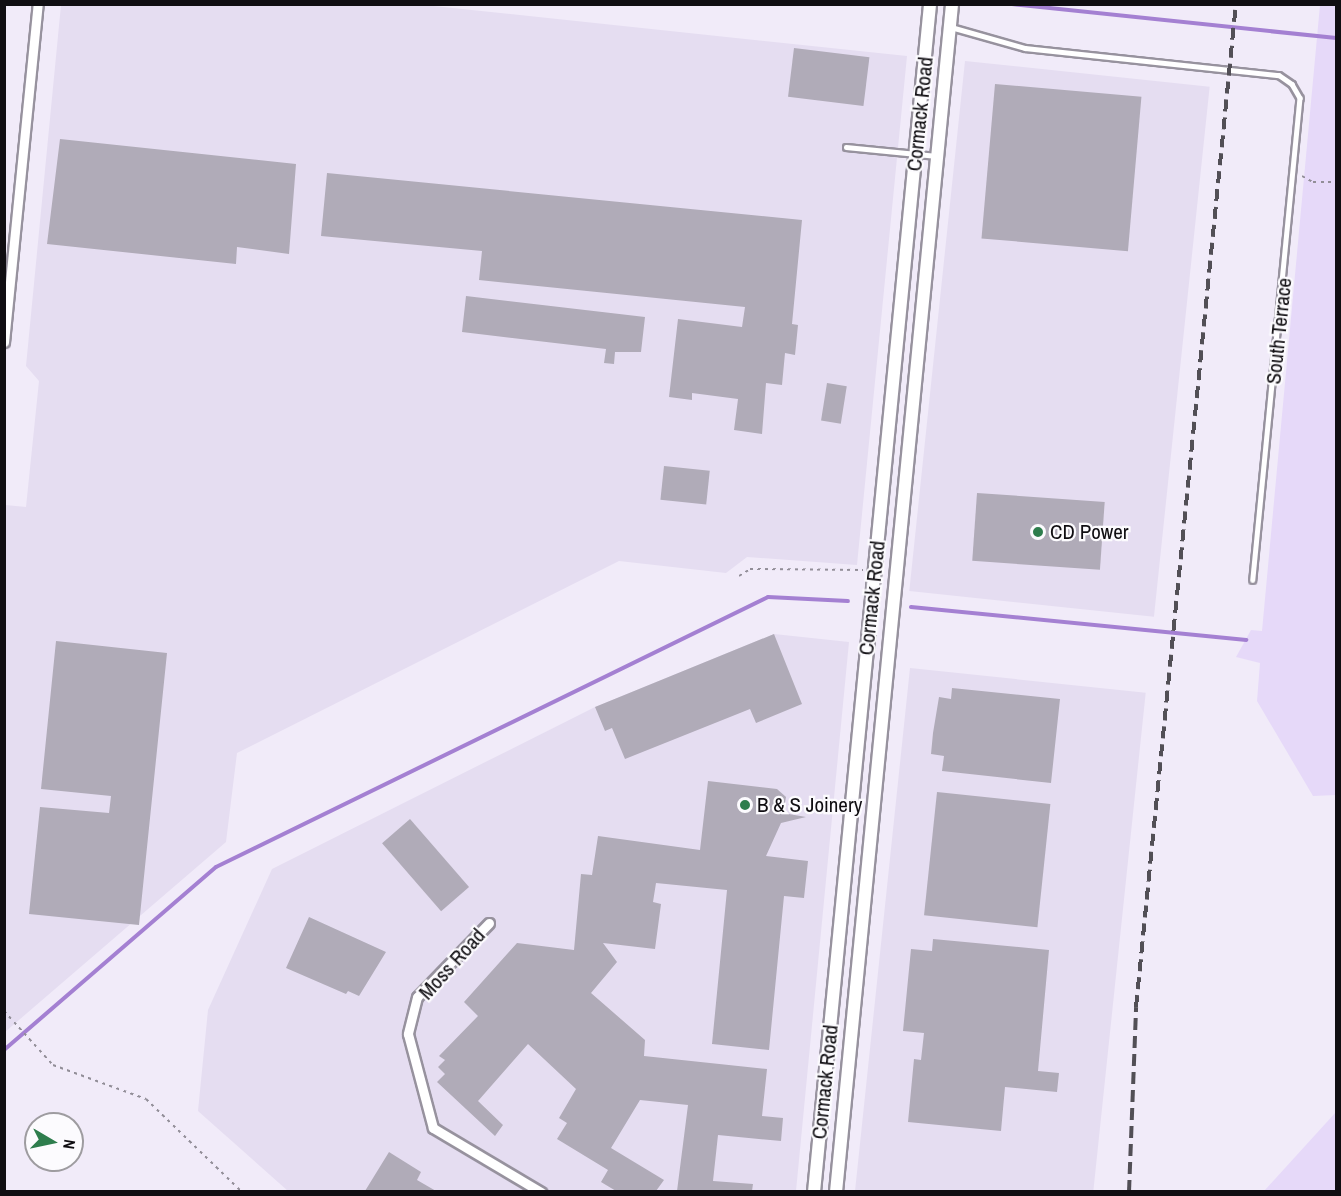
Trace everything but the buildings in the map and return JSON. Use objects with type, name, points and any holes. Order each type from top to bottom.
[{"type":"street","points":[[4,342],[38,4]]},
{"type":"street","name":"Cormack Road","points":[[814,1191],[930,4]]},
{"type":"street","name":"Cormack Road","points":[[836,1191],[952,4]]},
{"type":"street","name":"Moss Road","points":[[489,922],[417,997],[408,1034],[433,1128],[541,1191]]},
{"type":"lane","name":"South Terrace","points":[[950,27],[983,33],[1025,48],[1260,71],[1279,75],[1292,84],[1300,98],[1295,174],[1253,580]]},
{"type":"lane","points":[[846,147],[937,156]]},
{"type":"path","points":[[1295,174],[1313,182],[1336,182]]},
{"type":"path","points":[[739,576],[750,569],[822,571],[854,567],[875,573]]},
{"type":"path","points":[[4,1011],[41,1055],[64,1070],[122,1087],[146,1099],[242,1191]]},
{"type":"shaded area","points":[[61,5],[424,5],[907,56],[857,565],[747,557],[726,573],[619,561],[237,753],[226,842],[5,1032],[5,505],[26,507],[39,381],[26,366]]},
{"type":"shaded area","points":[[1320,5],[1336,5],[1336,795],[1313,796],[1257,701],[1260,663],[1236,657],[1251,630],[1262,631]]},
{"type":"shaded area","points":[[965,61],[1210,87],[1154,617],[909,591]]},
{"type":"shaded area","points":[[774,634],[849,642],[796,1191],[288,1191],[198,1111],[208,1010],[272,869],[595,707]]},
{"type":"shaded area","points":[[910,668],[1146,693],[1093,1192],[855,1192]]},
{"type":"shaded area","points":[[1336,1112],[1336,1191],[1264,1191]]},
{"type":"waterway","points":[[1012,4],[1336,38]]},
{"type":"waterway","points":[[4,1050],[216,867],[768,597],[848,601]]},
{"type":"waterway","points":[[911,607],[1246,640]]},
{"type":"railway","points":[[1129,1192],[1136,1007],[1236,4]]},
{"type":"place","name":"CD Power","points":[[1038,532]]},
{"type":"place","name":"B & S Joinery","points":[[745,805]]}]
